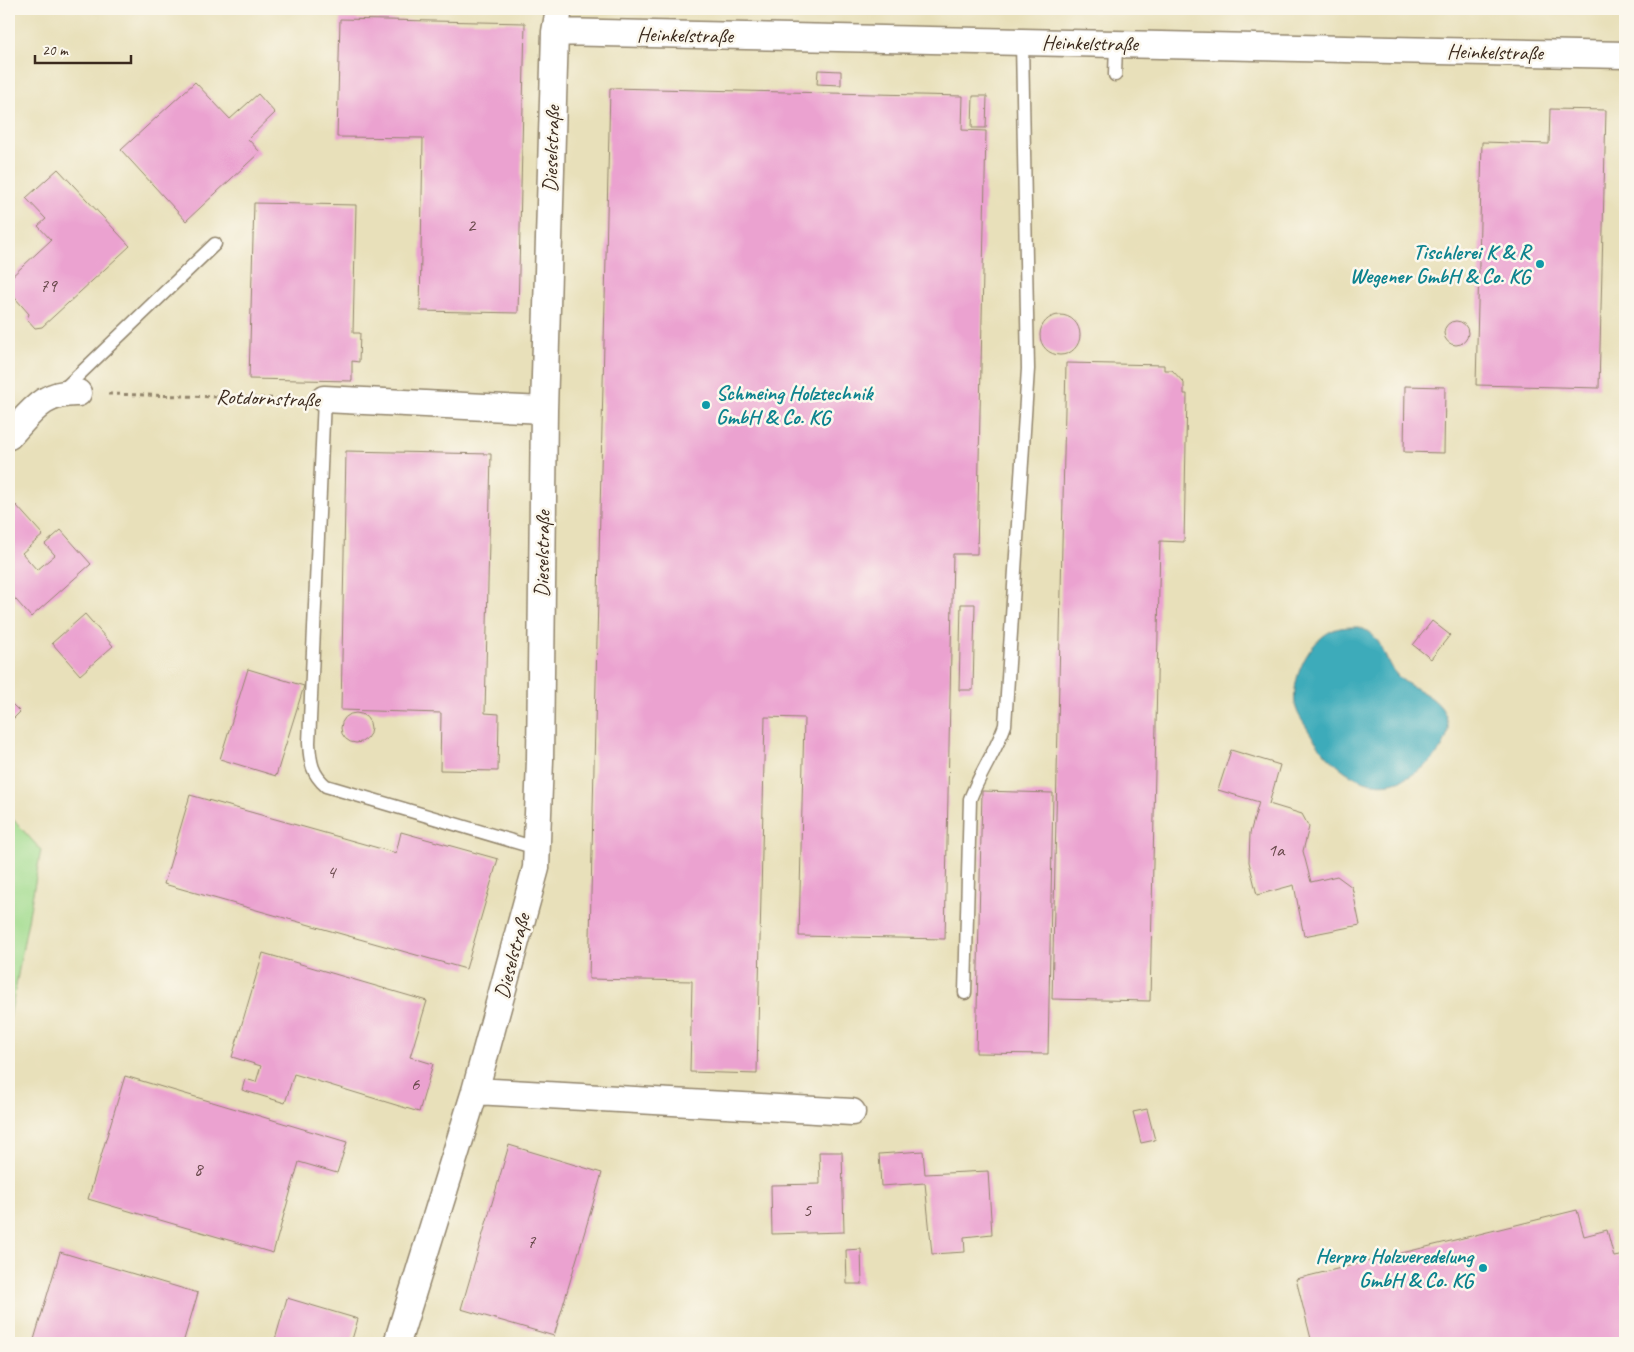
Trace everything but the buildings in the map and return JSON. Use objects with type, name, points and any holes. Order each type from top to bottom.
[{"type":"street","name":"Heinkelstraße","points":[[557,20],[1022,42],[1625,55]]},
{"type":"street","name":"Dieselstraße","points":[[397,1343],[475,1091],[536,868],[540,760],[544,410],[557,20]]},
{"type":"street","points":[[9,436],[42,402],[69,393]]},
{"type":"street","name":"Rotdornstraße","points":[[324,399],[544,410]]},
{"type":"street","points":[[475,1091],[852,1112]]},
{"type":"lane","points":[[965,993],[970,799],[979,776],[996,750],[1005,725],[1028,369],[1022,42]]},
{"type":"lane","points":[[1115,75],[1116,44]]},
{"type":"lane","points":[[69,393],[215,244]]},
{"type":"lane","points":[[324,399],[309,744],[310,763],[316,777],[326,786],[536,848]]},
{"type":"path","points":[[1570,9],[1625,11]]},
{"type":"path","name":"Rotdornstraße","points":[[69,393],[324,399]]},
{"type":"green space","points":[[9,815],[41,850],[9,1023]]},
{"type":"water","points":[[1359,627],[1374,636],[1397,675],[1406,683],[1435,701],[1446,717],[1448,728],[1446,738],[1442,748],[1435,757],[1417,772],[1392,783],[1377,784],[1363,780],[1349,774],[1337,765],[1315,741],[1296,708],[1295,697],[1298,674],[1303,662],[1317,641],[1336,629]]},
{"type":"place","name":"Tischlerei K & R Wegener GmbH & Co. KG","points":[[1540,264]]},
{"type":"place","name":"Schmeing Holztechnik GmbH & Co. KG","points":[[706,405]]},
{"type":"place","name":"Herpro Holzveredelung GmbH & Co. KG","points":[[1483,1268]]}]
